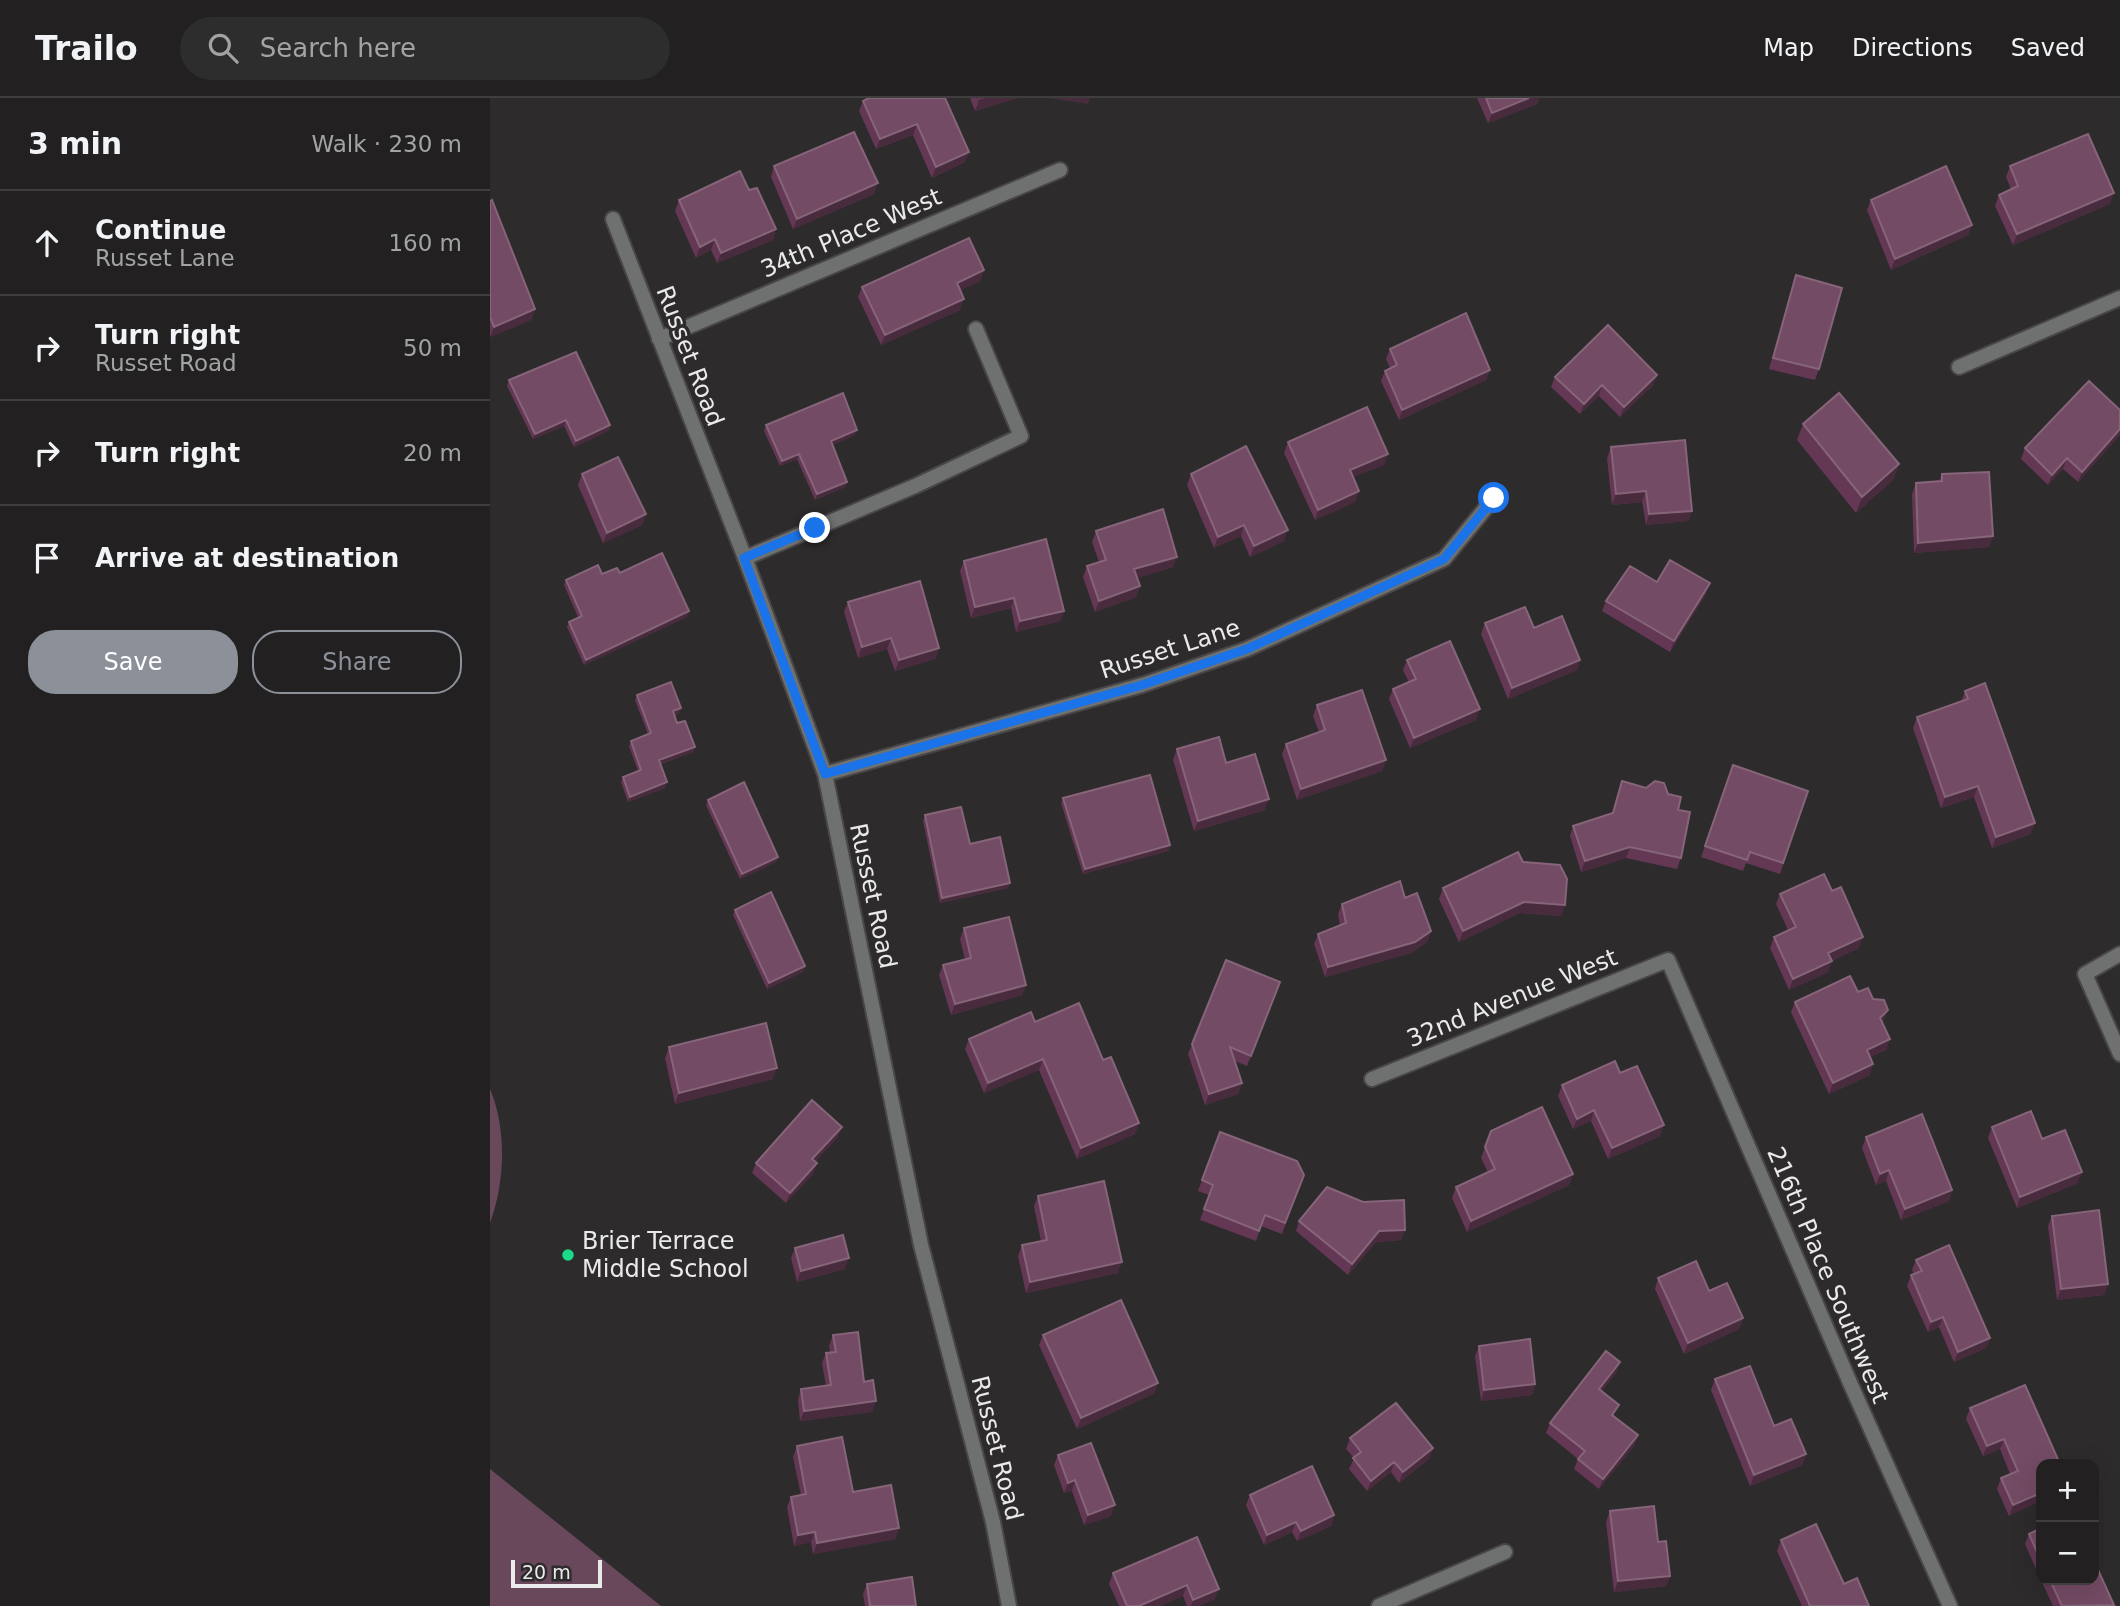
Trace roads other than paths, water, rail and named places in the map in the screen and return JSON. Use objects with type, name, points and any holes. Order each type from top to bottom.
[{"type":"street","name":"34th Place West","points":[[659,339],[1060,170]]},
{"type":"street","name":"Russet Road","points":[[613,219],[825,774],[921,1245],[993,1522],[1009,1606]]},
{"type":"street","points":[[1959,367],[2120,298]]},
{"type":"street","points":[[744,558],[915,486],[1021,436],[976,329]]},
{"type":"street","name":"Russet Lane","points":[[825,774],[1142,685],[1247,649],[1444,559],[1494,498]]},
{"type":"street","points":[[2120,954],[2085,974],[2120,1054]]},
{"type":"street","name":"32nd Avenue West","points":[[1372,1079],[1668,960]]},
{"type":"street","name":"216th Place Southwest","points":[[1668,960],[1845,1373],[1950,1606]]},
{"type":"street","points":[[1379,1606],[1505,1552]]},
{"type":"place","name":"Brier Terrace Middle School","points":[[568,1255]]}]
